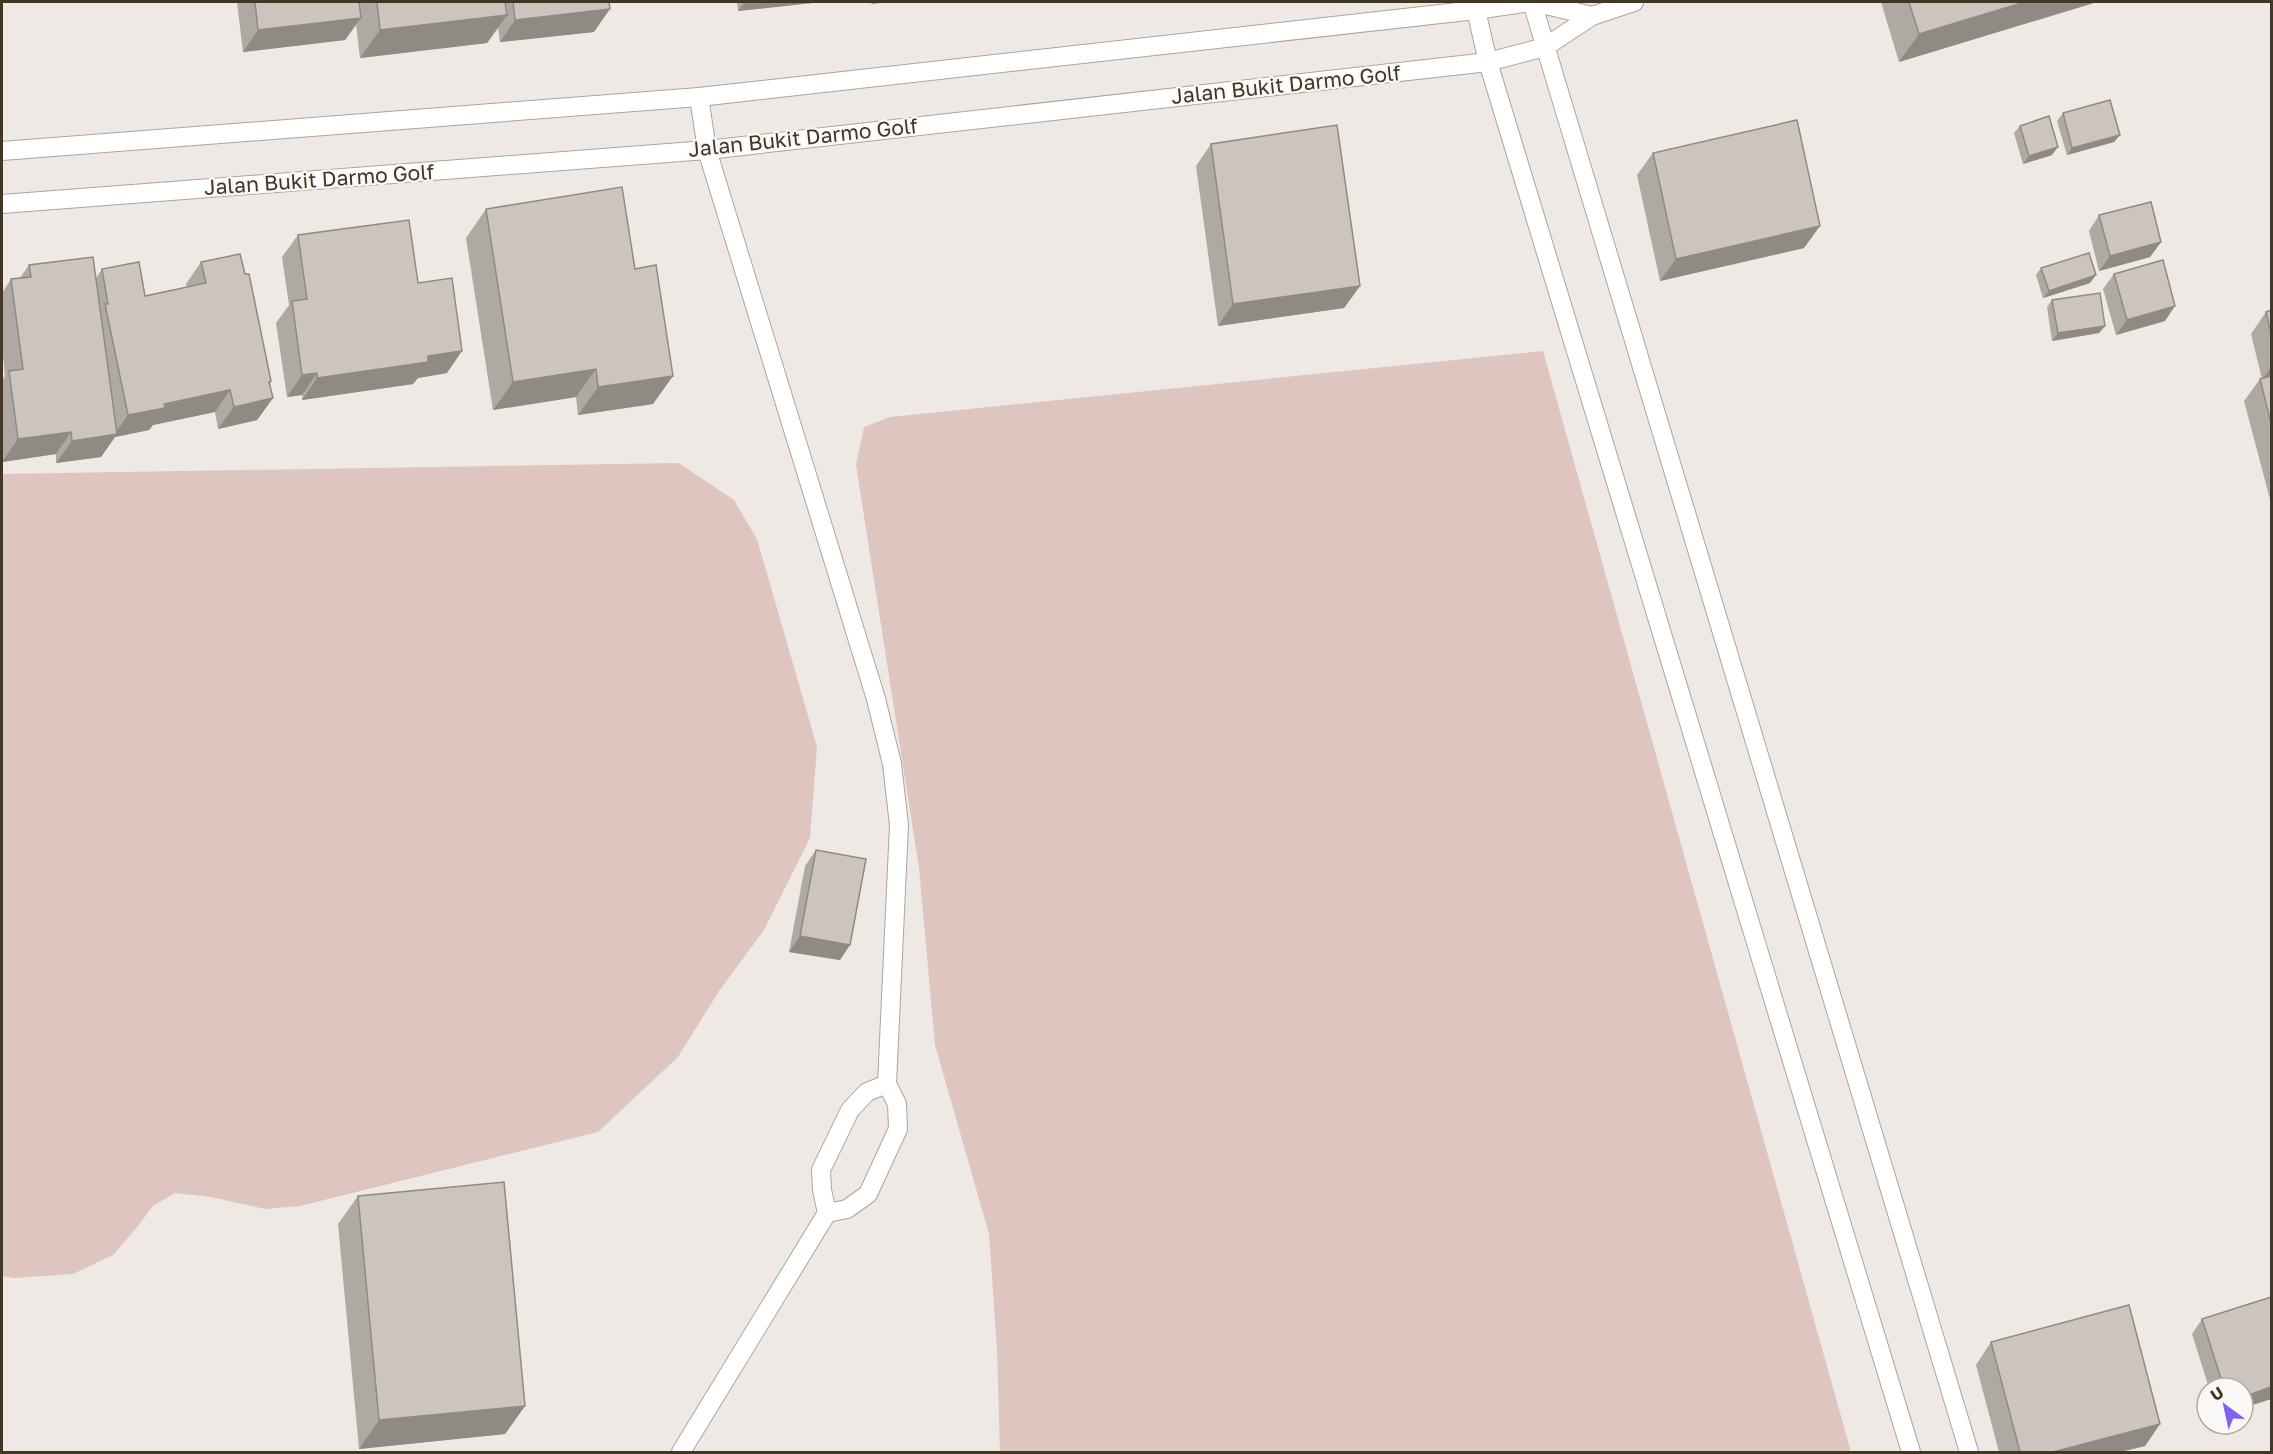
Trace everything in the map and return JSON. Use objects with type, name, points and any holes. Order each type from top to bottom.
[{"type":"street","points":[[1532,2],[1969,1452]]},
{"type":"street","points":[[2,151],[699,97],[1532,2],[1592,16]]},
{"type":"street","name":"Jalan Bukit Darmo Golf","points":[[2,204],[706,150],[1488,62],[1545,47],[1592,16],[1635,2]]},
{"type":"street","points":[[1476,10],[1488,62],[1911,1452]]},
{"type":"street","points":[[699,97],[706,150],[876,699],[892,764],[899,825],[887,1084],[897,1104],[898,1129],[868,1194],[847,1209],[827,1213]]},
{"type":"street","points":[[681,1452],[827,1213],[821,1170],[850,1110],[867,1092],[887,1084]]},
{"type":"shaded area","points":[[1543,351],[1851,1452],[1000,1452],[997,1349],[989,1234],[935,1045],[919,868],[856,465],[864,427],[890,417]]},
{"type":"shaded area","points":[[679,463],[734,500],[757,539],[817,747],[810,838],[764,930],[719,991],[678,1057],[598,1132],[300,1206],[265,1209],[211,1197],[175,1193],[153,1206],[113,1255],[73,1274],[14,1278],[2,1276],[2,474]]},
{"type":"building","points":[[255,2],[359,2],[361,18],[258,30]]},
{"type":"building","points":[[377,2],[505,2],[507,15],[380,30]]},
{"type":"building","points":[[513,2],[609,2],[610,9],[515,20]]},
{"type":"building","points":[[1909,2],[2025,2],[1919,34]]},
{"type":"building","points":[[2110,100],[2120,135],[2072,148],[2063,113]]},
{"type":"building","points":[[2049,116],[2058,147],[2029,156],[2020,126]]},
{"type":"building","points":[[1797,120],[1820,226],[1676,259],[1653,153]]},
{"type":"building","points":[[1337,125],[1360,286],[1233,304],[1211,144]]},
{"type":"building","points":[[622,187],[635,269],[656,265],[673,376],[598,387],[596,369],[513,382],[486,209]]},
{"type":"building","points":[[2151,202],[2161,242],[2110,256],[2099,215]]},
{"type":"building","points":[[409,220],[418,283],[452,278],[462,351],[428,356],[428,362],[317,378],[317,373],[302,375],[292,301],[307,299],[298,235]]},
{"type":"building","points":[[2089,253],[2096,275],[2049,291],[2041,268]]},
{"type":"building","points":[[240,254],[245,274],[249,274],[273,398],[234,407],[230,390],[164,404],[165,408],[128,415],[105,304],[108,304],[102,269],[139,262],[145,296],[206,283],[201,262]]},
{"type":"building","points":[[93,257],[117,434],[72,441],[71,432],[18,439],[9,371],[23,369],[11,279],[31,277],[29,265]]},
{"type":"building","points":[[2163,260],[2175,306],[2127,320],[2114,274]]},
{"type":"building","points":[[2100,293],[2105,326],[2058,333],[2052,300]]},
{"type":"building","points":[[2271,310],[2271,333],[2266,312]]},
{"type":"building","points":[[2271,376],[2271,423],[2260,379]]},
{"type":"building","points":[[816,850],[866,859],[850,945],[800,936]]},
{"type":"building","points":[[504,1182],[525,1406],[379,1420],[358,1196]]},
{"type":"building","points":[[2271,1297],[2271,1387],[2255,1393],[2255,1376],[2220,1376],[2202,1319]]},
{"type":"building","points":[[2129,1305],[2160,1424],[2053,1452],[2020,1452],[1991,1342]]}]
